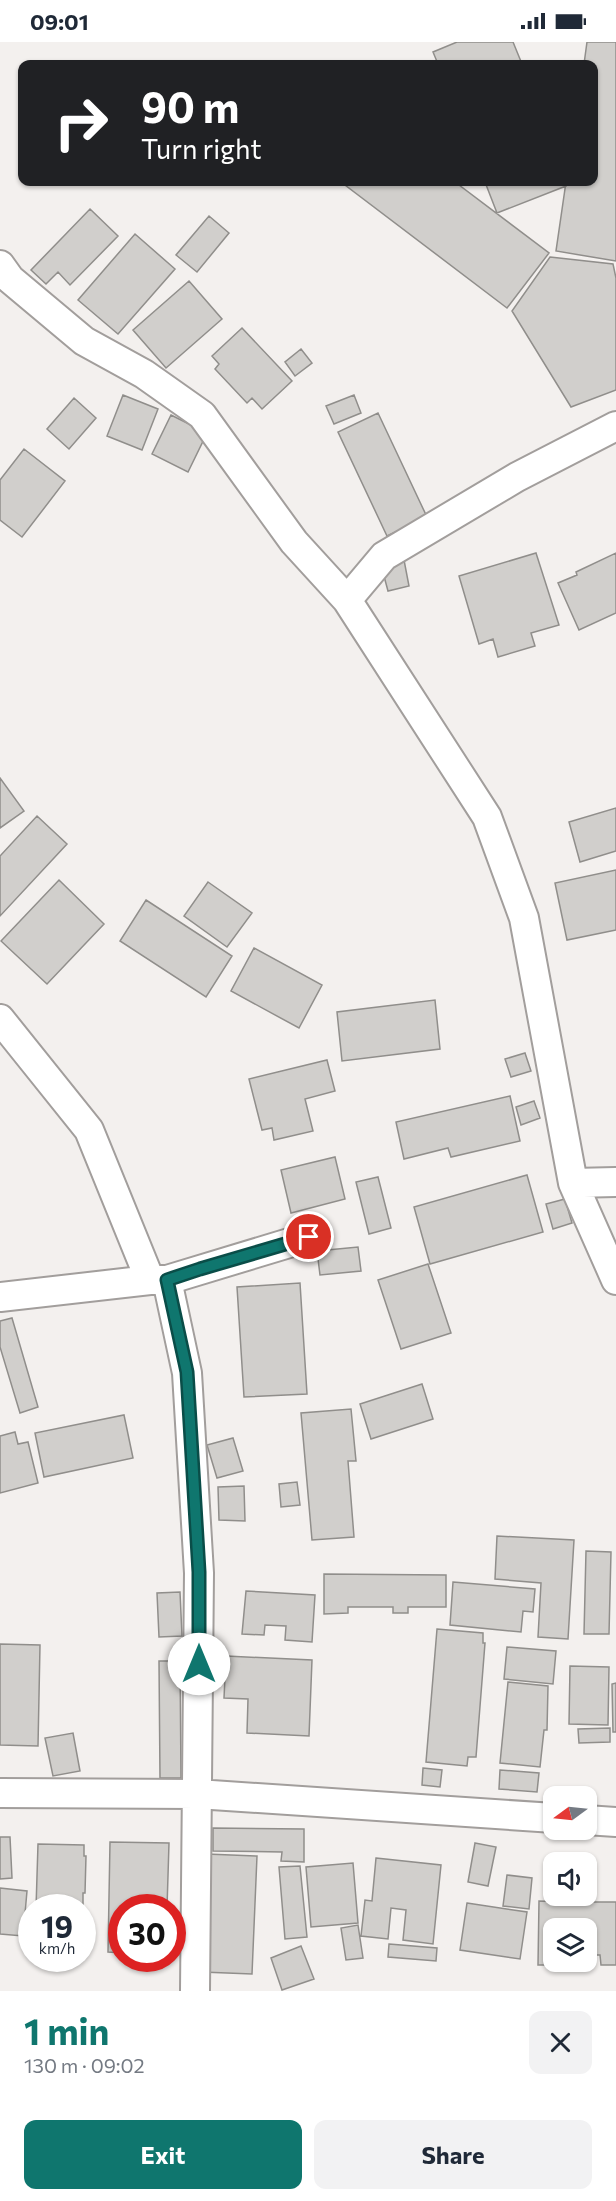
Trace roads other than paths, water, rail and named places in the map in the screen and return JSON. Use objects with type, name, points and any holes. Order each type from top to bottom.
[{"type":"street","points":[[0,265],[10,279],[84,341],[144,374],[202,415],[294,542],[347,600],[487,817],[524,918],[573,1183],[616,1280]]},
{"type":"street","points":[[347,600],[384,556],[517,477],[616,426]]},
{"type":"street","points":[[0,1019],[89,1130],[159,1280],[187,1372],[199,1572],[195,1991]]},
{"type":"street","points":[[573,1183],[616,1182]]},
{"type":"street","points":[[0,1297],[159,1280],[309,1237]]},
{"type":"street","points":[[0,1793],[196,1794],[543,1817]]},
{"type":"street","points":[[597,1821],[616,1822]]}]
